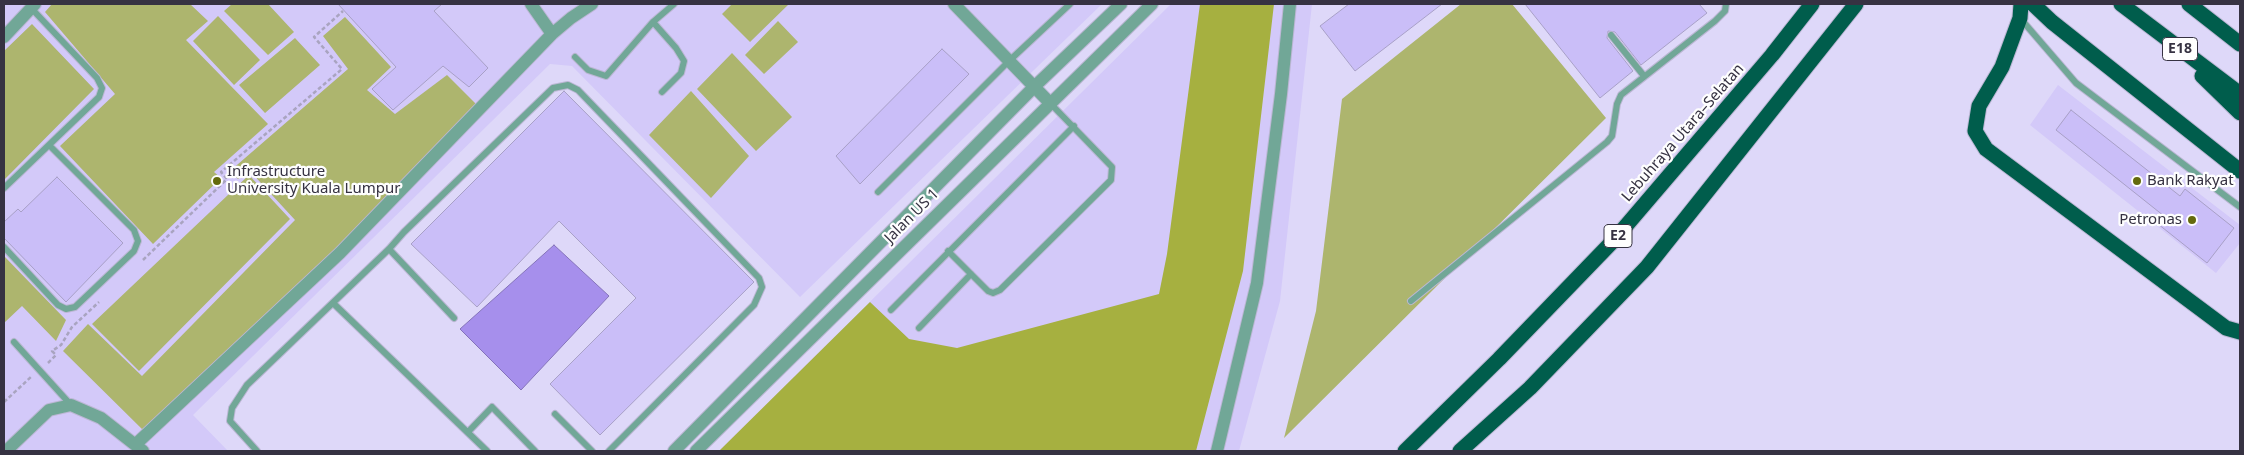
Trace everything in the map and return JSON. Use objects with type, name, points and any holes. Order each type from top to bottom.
[{"type":"highway","name":"Lebuhraya Utara–Selatan","points":[[1405,451],[1499,359],[1613,241],[1772,55],[1812,4]]},
{"type":"highway","points":[[1460,451],[1530,388],[1647,267],[1856,4]]},
{"type":"highway","points":[[2033,4],[2052,22],[2240,171]]},
{"type":"highway","name":"E18","points":[[2121,4],[2240,94]]},
{"type":"highway","name":"E18","points":[[2189,4],[2240,44]]},
{"type":"highway","points":[[2020,11],[2002,67],[1979,106],[1975,131],[1986,149],[2226,328],[2240,332]]},
{"type":"highway","points":[[2153,29],[2240,112]]},
{"type":"street","points":[[531,4],[552,34]]},
{"type":"street","points":[[6,451],[49,410],[71,404],[101,418],[140,448],[340,254],[552,34],[592,4]]},
{"type":"street","points":[[954,4],[1049,102]]},
{"type":"street","name":"Jalan US 1","points":[[674,451],[1034,87],[1121,4]]},
{"type":"street","name":"Jalan US 1","points":[[696,451],[1049,102],[1152,4]]},
{"type":"street","points":[[1217,451],[1257,283],[1281,94],[1290,4]]},
{"type":"street","points":[[4,37],[33,6]]},
{"type":"lane","points":[[575,57],[588,70],[606,76],[653,22],[674,4]]},
{"type":"lane","points":[[878,192],[1009,61],[1070,4]]},
{"type":"lane","points":[[1411,301],[1607,142],[1612,136],[1618,99],[1644,76],[1715,21],[1724,12],[1726,4]]},
{"type":"lane","points":[[4,188],[99,97],[102,88],[97,78],[33,6]]},
{"type":"lane","points":[[2020,11],[2076,83],[2240,207]]},
{"type":"lane","points":[[653,22],[676,48],[684,61],[681,73],[662,92]]},
{"type":"lane","points":[[1611,35],[1644,76]]},
{"type":"lane","points":[[257,451],[230,420],[232,408],[247,385],[553,88],[568,85],[578,90],[759,278],[762,287],[754,305],[613,450]]},
{"type":"lane","points":[[948,251],[988,291],[993,293],[1000,290],[1111,180],[1112,167],[1049,102]]},
{"type":"lane","points":[[891,310],[1074,126]]},
{"type":"lane","points":[[4,247],[58,305],[66,309],[75,308],[134,251],[138,241],[134,230],[49,145]]},
{"type":"lane","points":[[389,249],[454,318]]},
{"type":"lane","points":[[919,328],[971,274]]},
{"type":"lane","points":[[332,303],[487,451]]},
{"type":"lane","points":[[14,342],[71,404]]},
{"type":"lane","points":[[468,432],[492,407],[535,451]]},
{"type":"lane","points":[[555,414],[592,451]]},
{"type":"path","points":[[136,266],[227,179],[221,172],[342,69],[314,37],[343,11]]},
{"type":"path","points":[[41,369],[56,356],[52,351],[61,345],[72,327],[100,300]]},
{"type":"path","points":[[4,402],[33,375]]},
{"type":"shaded area","name":"Infrastructure University Kuala Lumpur","points":[[4,4],[1102,4],[800,297],[572,66],[550,64],[193,415],[228,451],[4,451]]},
{"type":"shaded area","points":[[1171,4],[1312,4],[1280,301],[1239,451],[719,451]]},
{"type":"shaded area","points":[[2058,85],[2240,225],[2240,243],[2216,273],[2030,125]]},
{"type":"shaded area","points":[[554,245],[609,296],[521,390],[460,329]]},
{"type":"green space","points":[[52,4],[190,4],[208,21],[186,40],[268,124],[214,172],[221,178],[153,244],[60,146],[115,94],[45,12]]},
{"type":"green space","points":[[232,4],[268,4],[294,32],[268,55],[224,11]]},
{"type":"green space","points":[[732,4],[789,4],[750,42],[722,14]]},
{"type":"green space","points":[[1200,4],[1274,4],[1243,271],[1196,451],[719,451],[870,302],[909,339],[957,348],[1159,294],[1167,254]]},
{"type":"green space","points":[[1461,4],[1512,4],[1606,118],[1284,438],[1316,311],[1342,99]]},
{"type":"green space","points":[[218,16],[260,60],[234,85],[193,41]]},
{"type":"green space","points":[[345,17],[391,67],[367,90],[395,114],[447,75],[477,105],[293,292],[144,431],[63,351],[88,324],[142,376],[295,220],[249,170],[238,179],[230,171],[348,69],[323,36]]},
{"type":"green space","points":[[778,21],[798,42],[764,74],[745,55]]},
{"type":"green space","points":[[32,24],[94,89],[4,180],[4,51]]},
{"type":"green space","points":[[295,38],[320,65],[265,113],[239,85]]},
{"type":"green space","points":[[732,53],[792,117],[756,151],[697,89]]},
{"type":"green space","points":[[691,91],[749,156],[711,198],[649,135]]},
{"type":"green space","points":[[249,175],[290,219],[139,371],[92,324]]},
{"type":"green space","points":[[4,256],[66,320],[56,341],[22,306],[4,323]]},
{"type":"building","points":[[338,4],[442,4],[434,11],[488,68],[469,87],[443,66],[393,110],[372,89],[396,67]]},
{"type":"building","points":[[1349,4],[1442,4],[1355,71],[1320,26]]},
{"type":"building","points":[[1525,4],[1699,4],[1707,13],[1641,65],[1615,32],[1608,31],[1607,38],[1633,71],[1600,98]]},
{"type":"building","points":[[942,49],[969,74],[860,184],[836,156]]},
{"type":"building","points":[[564,91],[754,282],[600,435],[550,384],[636,298],[559,221],[477,307],[411,244]]},
{"type":"building","points":[[2071,110],[2180,196],[2185,189],[2234,228],[2207,263],[2158,224],[2164,216],[2056,130]]},
{"type":"building","points":[[57,177],[123,243],[66,302],[4,238],[4,222],[18,209],[21,212]]},
{"type":"place","name":"Infrastructure University Kuala Lumpur","points":[[217,181]]},
{"type":"place","name":"Bank Rakyat","points":[[2137,181]]},
{"type":"place","name":"Petronas","points":[[2192,220]]}]
